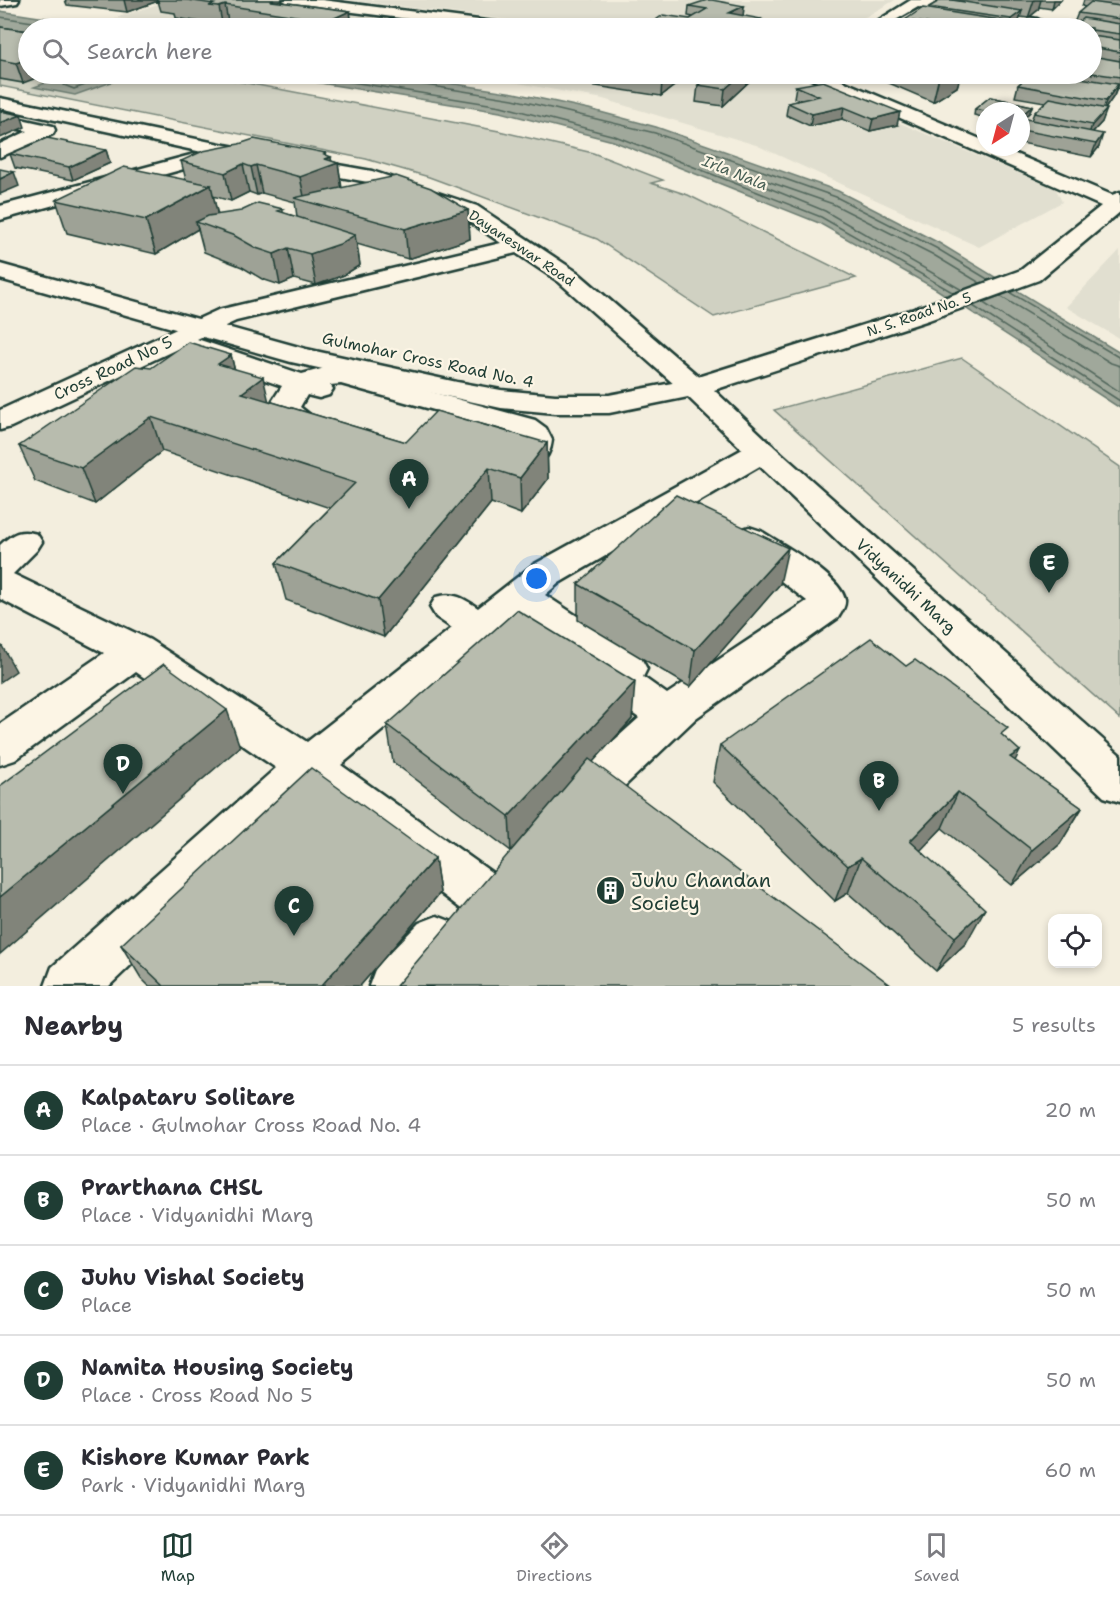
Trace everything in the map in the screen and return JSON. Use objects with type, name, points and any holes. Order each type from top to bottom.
[{"type":"street","points":[[0,2],[12,0]]},
{"type":"street","points":[[290,0],[431,18]]},
{"type":"street","points":[[890,18],[919,1],[1010,18]]},
{"type":"street","points":[[904,10],[953,18]]},
{"type":"street","points":[[837,84],[1119,203]]},
{"type":"street","name":"Dayaneswar Road","points":[[0,103],[225,151],[372,177],[469,211],[568,277],[694,387]]},
{"type":"street","points":[[0,120],[45,130],[0,151]]},
{"type":"street","points":[[0,213],[225,151]]},
{"type":"street","name":"N. S. Road No. 5","points":[[694,387],[920,315],[1030,275],[1119,203]]},
{"type":"street","name":"Cross Road No 5","points":[[0,421],[226,315],[521,245]]},
{"type":"street","name":"Gulmohar Cross Road No. 4","points":[[0,249],[226,315],[486,375],[542,384],[601,387],[694,387]]},
{"type":"street","name":"Gulmohar Cross Road No. 4","points":[[0,271],[301,356],[457,392],[539,415],[694,387]]},
{"type":"street","points":[[172,340],[313,387]]},
{"type":"street","points":[[347,438],[303,424],[285,409],[285,402],[294,391],[313,387],[330,375],[539,415],[535,451],[521,465]]},
{"type":"street","name":"Vidyanidhi Marg","points":[[694,387],[761,452],[1120,783]]},
{"type":"street","points":[[71,986],[308,765],[489,609],[546,574],[761,452]]},
{"type":"street","points":[[546,831],[675,712],[825,608],[826,600],[822,591],[723,520],[705,513]]},
{"type":"street","points":[[0,583],[136,651],[308,765],[493,882],[395,986]]},
{"type":"street","points":[[489,609],[675,712]]},
{"type":"street","points":[[0,747],[136,651]]},
{"type":"shaded area","points":[[170,0],[237,0],[373,18],[115,18]]},
{"type":"shaded area","points":[[350,0],[895,0],[864,18],[491,18]]},
{"type":"shaded area","points":[[0,38],[18,61],[18,84],[252,84],[499,131],[593,153],[663,180],[651,183],[688,195],[856,278],[714,317],[597,239],[429,177],[366,159],[0,86]]},
{"type":"shaded area","points":[[523,84],[808,84],[1056,189],[1062,202],[979,247],[756,145],[603,99]]},
{"type":"shaded area","points":[[1120,250],[1120,339],[1066,307]]},
{"type":"shaded area","points":[[962,358],[1120,467],[1120,719],[774,410]]},
{"type":"water","points":[[0,11],[45,18],[18,18],[18,33],[0,30]]},
{"type":"water","points":[[43,84],[106,84],[75,95],[34,87]]},
{"type":"water","name":"Irla Nala","points":[[327,84],[455,84],[514,93],[589,109],[656,127],[838,191],[939,243],[1120,353],[1120,408],[936,289],[819,223],[613,141],[500,112]]},
{"type":"building","points":[[187,0],[274,0],[272,1],[350,11],[335,18],[309,18],[225,5],[209,6],[214,4]]},
{"type":"building","points":[[712,0],[744,6],[729,13],[756,18],[692,18],[707,9],[689,6]]},
{"type":"building","points":[[941,0],[952,0],[1022,11],[1012,18],[1004,18],[929,7]]},
{"type":"building","points":[[1091,2],[1120,6],[1120,19],[1078,13]]},
{"type":"building","points":[[923,8],[987,18],[908,18]]},
{"type":"building","points":[[663,15],[683,18],[659,18]]},
{"type":"building","points":[[1102,21],[1120,24],[1120,34],[1102,31]]},
{"type":"building","points":[[0,27],[18,30],[18,62],[0,60]]},
{"type":"building","points":[[1102,37],[1120,40],[1120,52],[1102,49]]},
{"type":"building","points":[[1102,58],[1120,61],[1120,77],[1102,74]]},
{"type":"building","points":[[1102,81],[1118,84],[1106,101],[1018,85],[1102,84]]},
{"type":"building","points":[[699,84],[731,84],[725,89]]},
{"type":"building","points":[[830,84],[900,112],[873,119],[844,107],[812,114],[788,103],[819,96],[796,86]]},
{"type":"building","points":[[990,97],[1013,102],[984,102]]},
{"type":"building","points":[[1050,98],[1107,109],[1092,125],[1034,113]]},
{"type":"building","points":[[0,111],[21,115],[0,123]]},
{"type":"building","points":[[1030,120],[1103,134],[1096,144],[1030,132]]},
{"type":"building","points":[[47,138],[106,150],[69,167],[10,154]]},
{"type":"building","points":[[254,139],[326,153],[324,154],[331,157],[325,159],[338,163],[300,177],[256,165],[251,167],[243,164],[225,173],[181,161],[203,151]]},
{"type":"building","points":[[124,167],[211,185],[146,220],[56,200]]},
{"type":"building","points":[[0,169],[14,172],[0,179]]},
{"type":"building","points":[[396,176],[431,188],[468,210],[405,229],[294,198]]},
{"type":"building","points":[[258,203],[283,209],[278,211],[355,235],[340,244],[310,254],[288,248],[274,254],[256,248],[235,236],[196,222],[208,216],[241,211]]},
{"type":"building","points":[[188,342],[231,355],[218,364],[263,377],[242,393],[406,442],[436,411],[547,443],[520,478],[489,468],[378,600],[276,563],[355,483],[151,417],[81,468],[19,446],[136,366],[151,368]]},
{"type":"building","points":[[676,495],[788,548],[695,650],[578,584]]},
{"type":"building","points":[[517,610],[635,682],[509,816],[387,725]]},
{"type":"building","points":[[871,638],[906,666],[915,660],[1008,728],[1001,734],[1020,751],[1010,757],[1082,808],[1032,850],[958,792],[910,841],[985,909],[955,937],[861,858],[848,866],[720,745]]},
{"type":"building","points":[[164,664],[227,710],[0,897],[0,786]]},
{"type":"building","name":"Juhu Chandan Society","points":[[589,759],[892,986],[396,986]]},
{"type":"building","points":[[311,768],[435,858],[321,986],[164,986],[121,945]]},
{"type":"place","name":"Kalpataru Solitare","points":[[409,509]]},
{"type":"place","name":"Kishore Kumar Park","points":[[1049,593]]},
{"type":"place","name":"Namita Housing Society","points":[[123,794]]},
{"type":"place","name":"Prarthana CHSL","points":[[879,811]]},
{"type":"place","name":"Juhu Chandan Society","points":[[610,891]]},
{"type":"place","name":"Juhu Vishal Society","points":[[294,936]]}]
